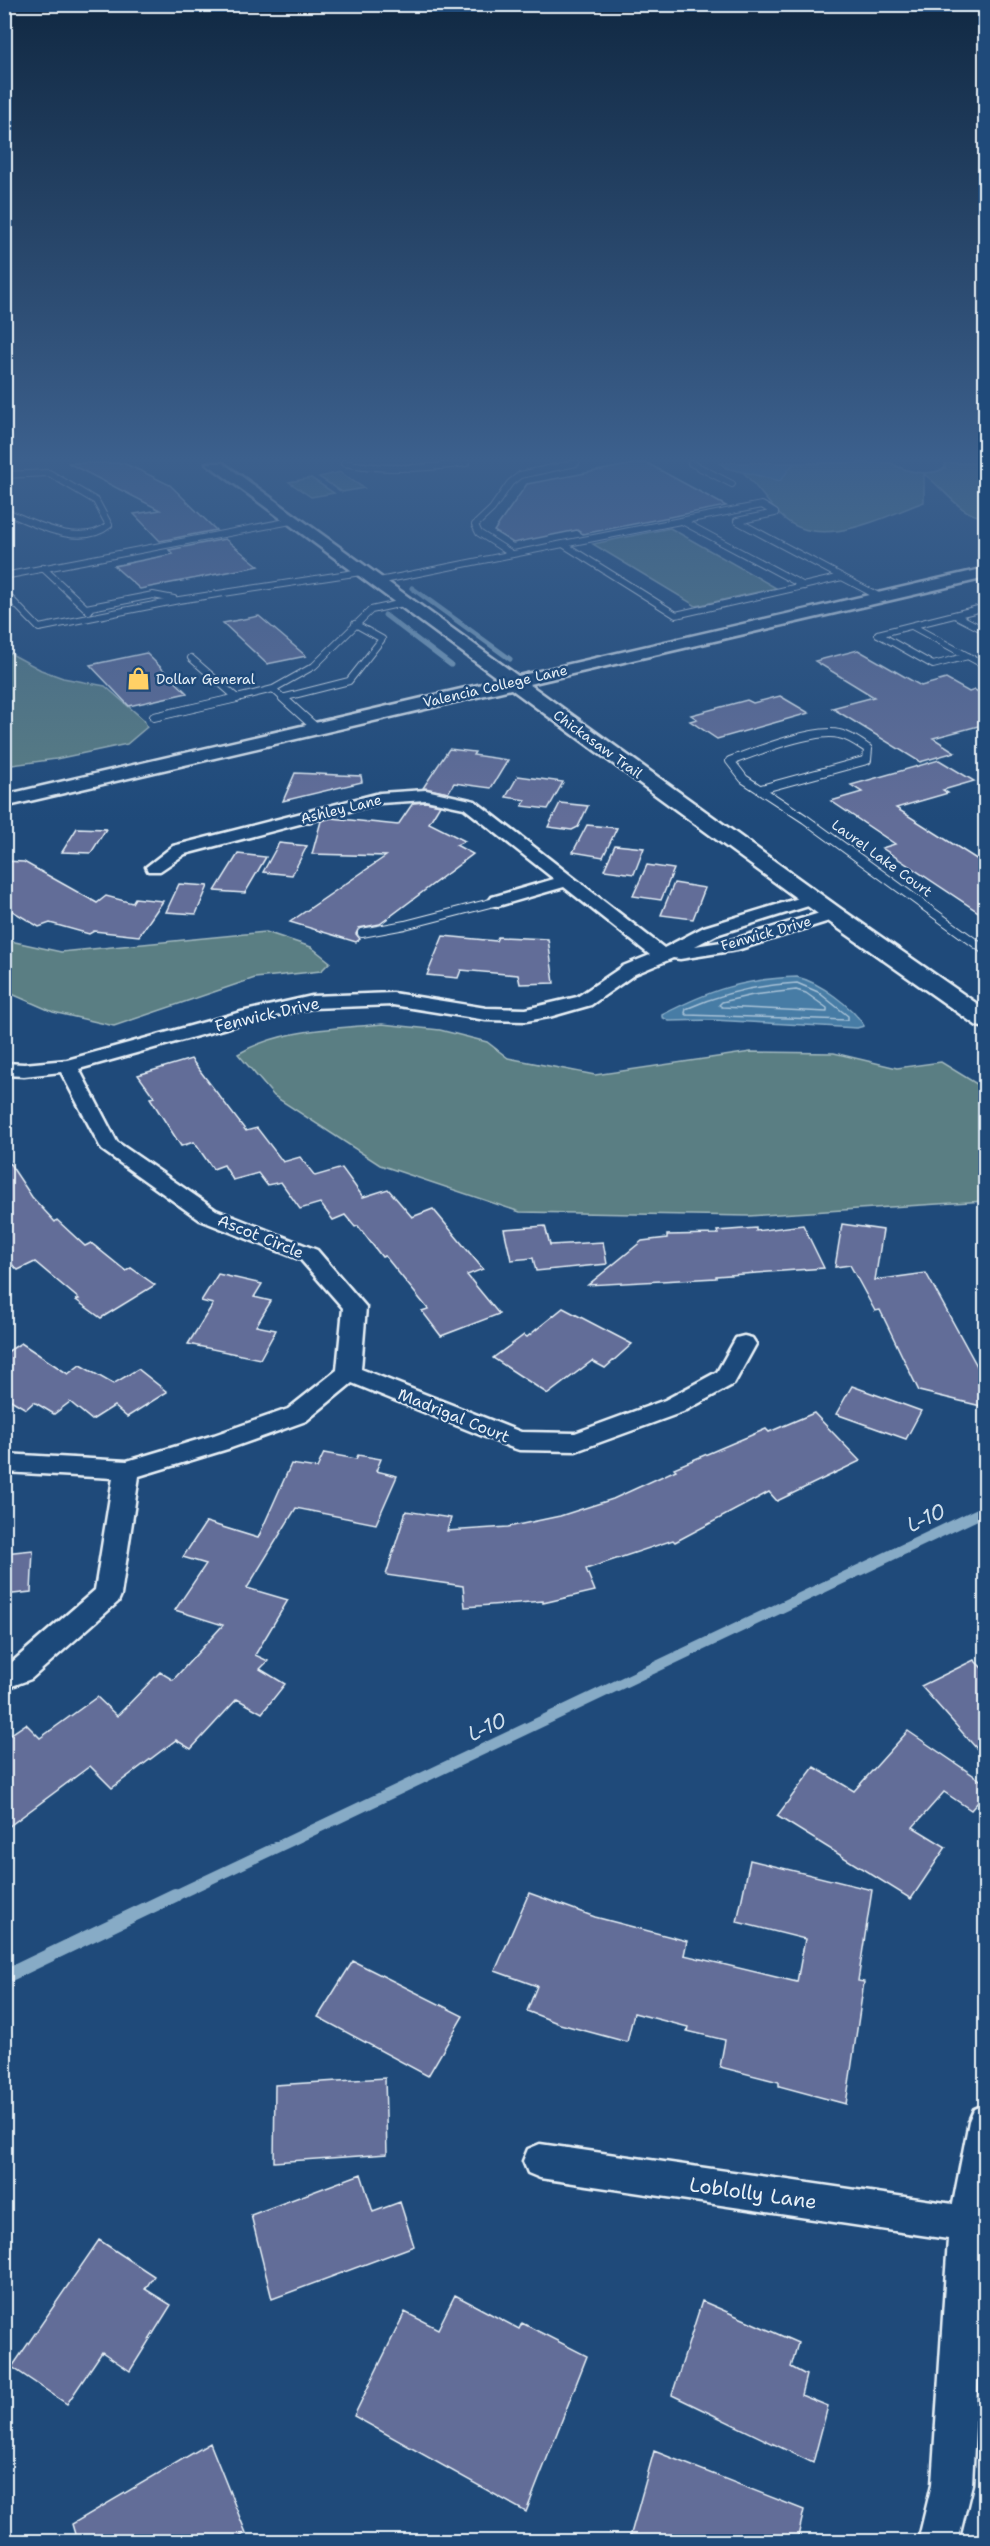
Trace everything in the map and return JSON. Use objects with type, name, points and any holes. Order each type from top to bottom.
[{"type":"street","name":"Chickasaw Trail","points":[[374,582],[812,899],[986,1021]]},
{"type":"street","name":"Valencia College Lane","points":[[4,801],[947,582]]},
{"type":"street","name":"Ashley Lane","points":[[154,867],[179,850],[380,798],[426,795],[469,804],[663,956]]},
{"type":"street","points":[[498,900],[567,881]]},
{"type":"street","name":"Fenwick Drive","points":[[4,1069],[24,1070],[68,1066],[248,1016],[312,1002],[393,999],[486,1014],[526,1014],[549,1011],[584,1000],[630,970],[663,956],[710,931],[812,899]]},
{"type":"street","name":"Fenwick Drive","points":[[663,956],[731,946],[833,914]]},
{"type":"street","name":"Ascot Circle","points":[[68,1066],[109,1146],[208,1215],[309,1256],[355,1307],[349,1372]]},
{"type":"street","name":"Madrigal Court","points":[[349,1372],[519,1441],[576,1442],[674,1406],[726,1378],[744,1344]]},
{"type":"street","points":[[4,1463],[127,1470],[244,1435],[297,1415],[349,1372]]},
{"type":"street","points":[[4,1678],[21,1671],[108,1595],[127,1470]]},
{"type":"street","points":[[938,2541],[952,2484],[967,2224],[986,2121]]},
{"type":"street","name":"Loblolly Lane","points":[[540,2161],[967,2224]]},
{"type":"lane","points":[[59,582],[95,617]]},
{"type":"lane","points":[[4,592],[39,628],[179,600],[328,582]]},
{"type":"lane","points":[[623,582],[676,615],[822,582]]},
{"type":"lane","points":[[796,582],[804,586]]},
{"type":"lane","points":[[851,582],[880,597]]},
{"type":"lane","points":[[86,608],[153,595],[179,600]]},
{"type":"lane","points":[[154,717],[273,690],[314,666],[371,610],[403,603]]},
{"type":"lane","points":[[968,656],[933,665],[878,634],[986,608]]},
{"type":"lane","points":[[955,615],[986,631]]},
{"type":"lane","points":[[282,699],[349,681],[382,639],[355,624]]},
{"type":"lane","points":[[912,626],[986,666]]},
{"type":"lane","points":[[191,658],[237,698]]},
{"type":"lane","points":[[273,690],[316,728]]},
{"type":"lane","name":"Laurel Lake Court","points":[[761,789],[867,760],[868,749],[850,738],[834,733],[730,761],[733,770],[761,789],[807,819],[986,951]]},
{"type":"lane","points":[[362,933],[405,925],[498,900]]},
{"type":"green space","points":[[656,582],[765,582],[776,588],[696,606]]},
{"type":"green space","points":[[4,650],[41,670],[63,678],[105,686],[144,720],[147,727],[127,744],[56,759],[5,766]]},
{"type":"green space","points":[[266,932],[311,947],[330,962],[321,971],[255,978],[114,1026],[53,1012],[5,991],[5,936],[15,942],[61,952]]},
{"type":"green space","points":[[382,1024],[440,1030],[487,1042],[508,1058],[595,1075],[751,1052],[834,1053],[897,1068],[941,1062],[985,1089],[985,1201],[749,1216],[520,1212],[380,1165],[274,1096],[238,1054],[271,1039],[289,1035]]},
{"type":"water","points":[[797,977],[835,996],[864,1026],[857,1028],[713,1020],[669,1021],[662,1017],[696,999],[727,987],[760,980]]},
{"type":"building","points":[[132,582],[177,582],[140,589]]},
{"type":"building","points":[[259,616],[306,656],[267,664],[223,623]]},
{"type":"building","points":[[858,650],[921,686],[946,679],[969,692],[975,690],[986,696],[986,724],[933,738],[955,752],[920,762],[832,708],[874,697],[815,661]]},
{"type":"building","name":"Dollar General","points":[[146,653],[187,693],[129,706],[90,665]]},
{"type":"building","points":[[780,696],[809,713],[717,739],[690,721],[697,719],[691,715],[747,700],[753,703]]},
{"type":"building","points":[[449,749],[475,752],[473,755],[508,760],[491,788],[454,783],[448,793],[423,788]]},
{"type":"building","points":[[939,760],[974,781],[943,790],[948,793],[896,808],[986,865],[986,917],[882,848],[895,844],[831,801],[862,792],[851,785]]},
{"type":"building","points":[[295,773],[361,776],[362,782],[283,801]]},
{"type":"building","points":[[518,776],[563,782],[548,809],[522,806],[526,800],[506,797]]},
{"type":"building","points":[[426,802],[440,805],[429,823],[465,841],[456,845],[473,854],[380,924],[359,928],[356,934],[360,939],[356,942],[290,922],[386,856],[312,854],[321,821],[331,818],[398,825],[413,803]]},
{"type":"building","points":[[560,803],[588,806],[578,827],[572,830],[548,827]]},
{"type":"building","points":[[587,825],[617,828],[603,857],[573,852]]},
{"type":"building","points":[[77,828],[106,829],[91,853],[62,852]]},
{"type":"building","points":[[279,843],[307,846],[292,875],[263,872]]},
{"type":"building","points":[[615,845],[644,848],[634,874],[604,870]]},
{"type":"building","points":[[238,854],[266,857],[245,893],[215,891]]},
{"type":"building","points":[[4,861],[24,862],[97,903],[106,896],[132,903],[135,898],[163,901],[139,936],[94,931],[89,934],[50,923],[39,927],[4,906]]},
{"type":"building","points":[[647,865],[674,869],[661,900],[633,896]]},
{"type":"building","points":[[674,883],[705,888],[693,919],[661,915]]},
{"type":"building","points":[[179,884],[208,886],[196,914],[166,912]]},
{"type":"building","points":[[443,936],[496,941],[498,937],[548,939],[554,983],[520,984],[518,975],[461,970],[458,978],[427,975]]},
{"type":"building","points":[[191,1059],[246,1131],[257,1128],[283,1162],[300,1157],[315,1176],[342,1168],[363,1197],[388,1189],[412,1217],[433,1209],[483,1269],[467,1275],[499,1314],[441,1336],[422,1311],[428,1309],[385,1256],[382,1257],[358,1226],[355,1227],[345,1215],[333,1220],[320,1203],[300,1209],[281,1182],[267,1185],[258,1173],[233,1180],[224,1165],[213,1169],[194,1142],[181,1146],[150,1098],[154,1097],[138,1075]]},
{"type":"building","points":[[4,1155],[32,1197],[55,1222],[57,1220],[85,1246],[91,1243],[126,1271],[131,1268],[155,1285],[101,1318],[76,1300],[79,1299],[35,1262],[18,1270],[4,1257]]},
{"type":"building","points":[[842,1224],[883,1230],[875,1280],[926,1273],[982,1375],[986,1376],[981,1406],[919,1391],[880,1310],[875,1311],[850,1265],[835,1267]]},
{"type":"building","points":[[803,1225],[824,1268],[716,1276],[716,1278],[588,1285],[642,1241],[667,1238],[667,1235],[718,1234],[717,1231],[756,1228],[756,1231]]},
{"type":"building","points":[[545,1226],[550,1245],[603,1242],[607,1264],[536,1271],[533,1258],[511,1260],[504,1229]]},
{"type":"building","points":[[218,1274],[262,1284],[254,1297],[271,1301],[256,1326],[276,1330],[260,1359],[188,1344],[213,1304],[201,1301]]},
{"type":"building","points":[[563,1308],[632,1344],[605,1368],[592,1361],[548,1394],[493,1358],[524,1335],[527,1337]]},
{"type":"building","points":[[21,1343],[68,1374],[80,1365],[113,1384],[138,1369],[167,1392],[127,1417],[114,1406],[92,1420],[70,1402],[54,1414],[34,1402],[26,1409],[4,1396],[4,1354]]},
{"type":"building","points":[[852,1386],[921,1411],[906,1439],[836,1414]]},
{"type":"building","points":[[814,1413],[860,1461],[777,1501],[769,1492],[675,1542],[673,1540],[586,1569],[595,1591],[543,1603],[543,1601],[465,1607],[463,1586],[386,1575],[406,1511],[451,1518],[447,1531],[508,1527],[560,1516],[613,1499],[676,1470],[674,1468],[766,1429],[769,1432]]},
{"type":"building","points":[[324,1453],[356,1459],[358,1455],[381,1459],[376,1471],[397,1476],[376,1524],[296,1508],[247,1588],[288,1600],[255,1655],[268,1661],[260,1669],[285,1684],[262,1713],[237,1699],[191,1749],[176,1740],[112,1788],[90,1766],[4,1830],[4,1739],[26,1724],[40,1738],[97,1697],[117,1716],[160,1672],[173,1680],[223,1625],[175,1610],[206,1564],[183,1557],[206,1522],[258,1538],[291,1464],[317,1468]]},
{"type":"building","points":[[33,1550],[31,1592],[4,1595],[4,1553]]},
{"type":"building","points":[[974,1660],[986,1672],[986,1759],[921,1686]]},
{"type":"building","points":[[908,1731],[986,1784],[986,1793],[971,1810],[944,1792],[913,1827],[946,1847],[911,1899],[777,1816],[814,1767],[854,1791]]},
{"type":"building","points":[[750,1860],[872,1890],[858,1981],[864,1982],[846,2104],[779,2086],[779,2082],[720,2067],[725,2040],[687,2031],[688,2027],[634,2013],[627,2042],[560,2024],[527,2011],[537,1986],[495,1971],[529,1893],[595,1917],[687,1941],[684,1955],[797,1982],[805,1939],[737,1922]]},
{"type":"building","points":[[353,1961],[463,2016],[428,2076],[318,2017]]},
{"type":"building","points":[[385,2078],[387,2154],[274,2162],[275,2085]]},
{"type":"building","points":[[361,2174],[373,2212],[400,2202],[414,2246],[272,2299],[251,2215]]},
{"type":"building","points":[[99,2240],[154,2276],[145,2289],[171,2305],[130,2371],[102,2352],[67,2404],[12,2367]]},
{"type":"building","points":[[455,2295],[519,2329],[522,2323],[587,2356],[526,2512],[354,2416],[405,2312],[438,2329]]},
{"type":"building","points":[[702,2301],[798,2343],[791,2367],[806,2375],[801,2395],[828,2406],[813,2463],[672,2395]]},
{"type":"building","points":[[210,2443],[246,2533],[232,2541],[77,2541],[72,2524]]},
{"type":"building","points":[[654,2451],[804,2510],[797,2541],[629,2541]]},
{"type":"waterway","points":[[412,588],[510,659]]},
{"type":"waterway","points":[[385,615],[451,665]]},
{"type":"waterway","name":"L-10","points":[[172,1897],[986,1510]]},
{"type":"waterway","name":"L-10","points":[[4,1977],[175,1895]]},
{"type":"place","name":"Dollar General","points":[[138,679]]}]
